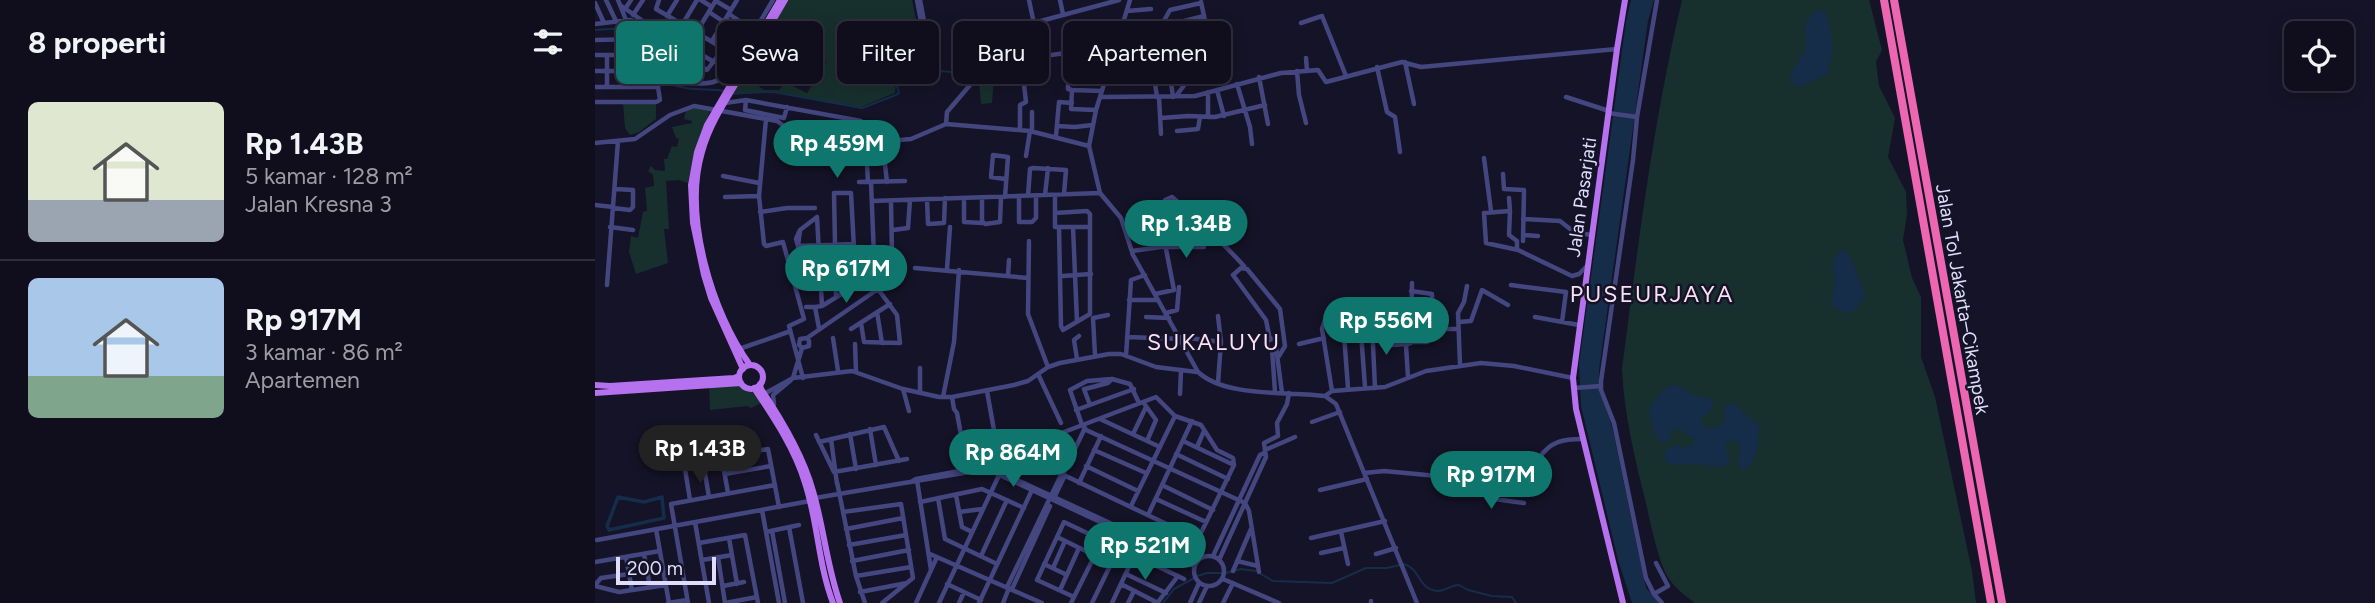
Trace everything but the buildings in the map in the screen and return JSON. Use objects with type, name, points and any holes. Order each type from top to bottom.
[{"type":"highway","name":"Jalan Tol Jakarta–Cikampek","points":[[1884,0],[1991,603]]},
{"type":"highway","name":"Jalan Tol Jakarta–Cikampek","points":[[1894,0],[2002,603]]},
{"type":"main road","points":[[765,21],[779,0]]},
{"type":"main road","points":[[595,393],[740,376],[760,370],[763,377],[757,386],[747,388],[740,376],[736,350],[708,289],[697,247],[691,184],[697,152],[717,111],[785,0]]},
{"type":"main road","name":"Jalan Pasarjati","points":[[1623,603],[1583,439],[1573,378],[1610,113],[1616,49],[1625,0]]},
{"type":"main road","points":[[595,385],[740,376]]},
{"type":"main road","points":[[757,386],[800,456],[840,603]]},
{"type":"main road","points":[[757,386],[796,460],[813,500],[823,567],[833,603]]},
{"type":"street","points":[[606,0],[616,21]]},
{"type":"street","points":[[631,0],[621,5],[631,18],[638,21]]},
{"type":"street","points":[[595,24],[631,18],[643,0]]},
{"type":"street","points":[[659,0],[656,9],[676,21]]},
{"type":"street","points":[[667,16],[677,0]]},
{"type":"street","points":[[684,21],[699,0],[711,10],[735,21]]},
{"type":"street","points":[[712,42],[737,0]]},
{"type":"street","points":[[763,21],[773,0]]},
{"type":"street","points":[[918,0],[922,21]]},
{"type":"street","points":[[1029,0],[1034,21]]},
{"type":"street","points":[[1061,0],[1063,14]]},
{"type":"street","points":[[1038,21],[1119,0]]},
{"type":"street","points":[[1124,21],[1129,0]]},
{"type":"street","points":[[1657,0],[1634,117],[1633,160],[1598,386],[1613,423],[1646,579],[1662,603]]},
{"type":"street","points":[[703,22],[716,1],[727,16]]},
{"type":"street","points":[[1163,21],[1170,7],[1201,1],[1205,21]]},
{"type":"street","points":[[595,3],[604,23]]},
{"type":"street","points":[[1127,11],[1151,9]]},
{"type":"street","points":[[1184,21],[1204,16]]},
{"type":"street","points":[[1301,23],[1315,16],[1323,17],[1346,76]]},
{"type":"street","points":[[703,37],[717,44]]},
{"type":"street","points":[[595,40],[616,40]]},
{"type":"street","points":[[1096,110],[1072,109],[1070,88],[1101,94],[1195,96],[1259,77],[1297,71],[1319,70],[1325,82],[1405,62],[1421,67],[1616,49]]},
{"type":"street","points":[[703,53],[715,59],[709,69],[703,68]]},
{"type":"street","points":[[595,55],[616,55]]},
{"type":"street","points":[[607,55],[607,87]]},
{"type":"street","points":[[1306,58],[1307,71]]},
{"type":"street","points":[[1405,62],[1414,104]]},
{"type":"street","points":[[1377,67],[1387,112],[1395,117],[1400,152]]},
{"type":"street","points":[[595,71],[616,72]]},
{"type":"street","points":[[1297,71],[1299,95],[1306,123]]},
{"type":"street","points":[[1259,77],[1268,124]]},
{"type":"street","points":[[595,102],[657,102],[660,100],[656,84]]},
{"type":"street","points":[[946,124],[947,112],[970,84]]},
{"type":"street","points":[[1020,130],[1020,105],[1026,102],[1024,84]]},
{"type":"street","points":[[1104,84],[1092,124],[1089,146],[1100,193],[1121,218],[1132,251],[1198,372],[1217,383],[1282,393],[1325,396],[1333,401],[1340,412],[1417,603]]},
{"type":"street","points":[[1156,84],[1161,134]]},
{"type":"street","points":[[1173,84],[1175,97]]},
{"type":"street","points":[[1175,97],[1185,84]]},
{"type":"street","points":[[1237,84],[1250,127],[1252,144]]},
{"type":"street","points":[[595,87],[658,87]]},
{"type":"street","points":[[1217,90],[1224,116]]},
{"type":"street","points":[[1208,92],[1208,117]]},
{"type":"street","points":[[1566,97],[1610,113],[1634,117]]},
{"type":"street","points":[[725,99],[835,115],[845,120]]},
{"type":"street","points":[[746,100],[745,110],[784,118],[787,107]]},
{"type":"street","points":[[1056,136],[1059,102],[1072,103]]},
{"type":"street","points":[[1161,118],[1224,116],[1265,105]]},
{"type":"street","points":[[595,143],[640,137],[670,114],[688,107],[777,121],[803,140],[813,142],[911,139],[946,124],[1031,131],[1089,146]]},
{"type":"street","points":[[1027,156],[1032,111]]},
{"type":"street","points":[[1177,131],[1198,129],[1200,117]]},
{"type":"street","points":[[766,120],[759,183],[764,246],[783,242],[797,286],[804,319],[789,326],[803,378]]},
{"type":"street","points":[[1057,126],[1092,124]]},
{"type":"street","points":[[607,285],[618,141]]},
{"type":"street","points":[[843,164],[845,143]]},
{"type":"street","points":[[861,323],[863,341],[900,342],[897,315],[875,281],[867,144],[882,145],[887,182]]},
{"type":"street","points":[[964,198],[964,222],[1000,222],[1008,157],[993,155],[991,177],[1005,178]]},
{"type":"street","points":[[1484,158],[1491,211]]},
{"type":"street","points":[[1028,196],[1030,169],[1048,168],[1066,170],[1064,194]]},
{"type":"street","points":[[1045,195],[1048,168]]},
{"type":"street","points":[[1503,174],[1504,189],[1524,190],[1523,238],[1538,236]]},
{"type":"street","points":[[723,176],[759,183]]},
{"type":"street","points":[[859,182],[905,181]]},
{"type":"street","points":[[595,205],[630,211],[633,207],[633,190],[615,189]]},
{"type":"street","points":[[836,295],[834,194],[849,192],[852,193],[858,285],[869,295]]},
{"type":"street","points":[[872,201],[1100,193]]},
{"type":"street","points":[[1055,195],[1054,224],[1059,228],[1089,227]]},
{"type":"street","points":[[725,197],[759,196]]},
{"type":"street","points":[[1019,197],[1019,222],[1029,222],[1036,218],[1036,196]]},
{"type":"street","points":[[982,197],[982,223]]},
{"type":"street","points":[[1204,224],[1198,228],[1193,227],[1166,206],[1165,200],[1172,197],[1204,224],[1280,309],[1285,346],[1279,356],[1275,392]]},
{"type":"street","points":[[927,200],[928,224],[941,225],[944,223],[946,198]]},
{"type":"street","points":[[1509,198],[1509,235],[1517,241],[1517,250]]},
{"type":"street","points":[[893,230],[909,226],[910,200]]},
{"type":"street","points":[[875,259],[891,258],[891,202]]},
{"type":"street","points":[[760,212],[815,208]]},
{"type":"street","points":[[1055,213],[1087,211],[1090,214],[1090,314],[1077,323],[1061,328],[1059,228]]},
{"type":"street","points":[[1510,211],[1484,213],[1486,243],[1517,250],[1572,276],[1579,274],[1587,266]]},
{"type":"street","points":[[820,286],[801,286],[799,246],[800,232],[817,217],[822,306]]},
{"type":"street","points":[[1523,219],[1560,221],[1574,232],[1591,235]]},
{"type":"street","points":[[610,227],[633,230]]},
{"type":"street","points":[[947,270],[950,227]]},
{"type":"street","points":[[1073,227],[1077,323]]},
{"type":"street","points":[[1030,241],[1028,314],[1048,367]]},
{"type":"street","points":[[799,246],[854,244]]},
{"type":"street","points":[[1132,251],[1161,247],[1204,247]]},
{"type":"street","points":[[1155,293],[1174,290],[1166,249]]},
{"type":"street","points":[[1008,276],[1009,260]]},
{"type":"street","points":[[1244,267],[1233,275],[1266,320],[1270,340],[1275,340],[1282,393]]},
{"type":"street","points":[[915,268],[1028,278]]},
{"type":"street","points":[[943,397],[954,342],[958,270]]},
{"type":"street","points":[[1062,276],[1091,274]]},
{"type":"street","points":[[1126,356],[1131,280],[1145,275]]},
{"type":"street","points":[[806,307],[822,306],[836,295],[875,281]]},
{"type":"street","points":[[1408,378],[1412,283]]},
{"type":"street","points":[[1511,285],[1566,292],[1562,322]]},
{"type":"street","points":[[1460,365],[1458,310],[1465,302],[1467,286]]},
{"type":"street","points":[[1146,317],[1167,315],[1177,310],[1179,287]]},
{"type":"street","points":[[781,422],[771,398],[792,379],[802,348],[809,346],[807,338],[879,289]]},
{"type":"street","points":[[1459,322],[1471,321],[1482,290],[1508,305]]},
{"type":"street","points":[[1411,291],[1432,294],[1430,323],[1411,324]]},
{"type":"street","points":[[1129,300],[1159,300]]},
{"type":"street","points":[[851,329],[890,304]]},
{"type":"street","points":[[814,307],[819,328]]},
{"type":"street","points":[[877,312],[882,343]]},
{"type":"street","points":[[1095,355],[1093,318],[1108,315]]},
{"type":"street","points":[[1217,383],[1221,342],[1218,316]]},
{"type":"street","points":[[1432,316],[1444,316],[1441,330],[1458,329]]},
{"type":"street","points":[[1535,317],[1579,325]]},
{"type":"street","points":[[1360,319],[1365,387]]},
{"type":"street","points":[[1332,391],[1324,320],[1343,320],[1348,388]]},
{"type":"street","points":[[1372,323],[1375,388]]},
{"type":"street","points":[[1372,331],[1388,333],[1392,345],[1427,342]]},
{"type":"street","points":[[736,350],[788,332]]},
{"type":"street","points":[[1077,359],[1074,340],[1079,336]]},
{"type":"street","points":[[1127,337],[1221,342]]},
{"type":"street","points":[[833,338],[838,372]]},
{"type":"street","points":[[1299,344],[1324,338]]},
{"type":"street","points":[[855,344],[856,371]]},
{"type":"street","points":[[1274,348],[1279,356]]},
{"type":"street","points":[[764,394],[792,379],[856,371],[903,389],[952,397],[1028,381],[1048,367],[1095,355],[1116,354],[1151,365],[1198,372]]},
{"type":"street","points":[[1325,396],[1332,391],[1348,388],[1390,385],[1426,371],[1492,362],[1573,378]]},
{"type":"street","points":[[920,368],[920,392]]},
{"type":"street","points":[[1180,394],[1181,370]]},
{"type":"street","points":[[1038,374],[1061,422]]},
{"type":"street","points":[[1090,405],[1084,387],[1087,381],[1112,379],[1130,384],[1156,420],[1147,441]]},
{"type":"street","points":[[1575,388],[1598,386]]},
{"type":"street","points":[[1084,387],[1070,390],[1084,426],[1245,503],[1259,569],[1237,561]]},
{"type":"street","points":[[903,389],[909,411]]},
{"type":"street","points":[[1076,410],[1133,389]]},
{"type":"street","points":[[987,391],[995,436]]},
{"type":"street","points":[[1219,560],[1266,457],[1264,443],[1278,436],[1277,423],[1287,404],[1289,393]]},
{"type":"street","points":[[952,397],[963,446],[985,441],[991,459]]},
{"type":"street","points":[[987,468],[991,459],[1009,449],[1030,445],[1158,397],[1175,416],[1199,423],[1215,449],[1233,458],[1234,465],[1198,539],[1009,449],[1001,432]]},
{"type":"street","points":[[1133,434],[1146,407]]},
{"type":"street","points":[[1312,422],[1340,412]]},
{"type":"street","points":[[1131,506],[1175,416]]},
{"type":"street","points":[[1100,418],[1160,447]]},
{"type":"street","points":[[1148,515],[1192,421]]},
{"type":"street","points":[[1003,603],[1084,426]]},
{"type":"street","points":[[820,442],[870,429],[885,428],[898,461]]},
{"type":"street","points":[[870,429],[876,465]]},
{"type":"street","points":[[689,500],[680,438],[698,433],[716,430],[728,493]]},
{"type":"street","points":[[1197,447],[1205,430]]},
{"type":"street","points":[[698,433],[709,497]]},
{"type":"street","points":[[1030,445],[1052,456],[1064,433]]},
{"type":"street","points":[[850,434],[856,469]]},
{"type":"street","points":[[816,435],[836,472]]},
{"type":"street","points":[[1079,483],[1101,436]]},
{"type":"street","points":[[1213,556],[1260,455],[1295,438]]},
{"type":"street","points":[[831,439],[852,561],[865,603]]},
{"type":"street","points":[[1539,458],[1548,445],[1554,442],[1583,439]]},
{"type":"street","points":[[1183,441],[1234,465]]},
{"type":"street","points":[[722,456],[767,448],[779,507]]},
{"type":"street","points":[[1094,450],[1146,473]]},
{"type":"street","points":[[1176,454],[1227,479]]},
{"type":"street","points":[[836,472],[907,459]]},
{"type":"street","points":[[725,474],[771,466]]},
{"type":"street","points":[[1086,466],[1138,491]]},
{"type":"street","points":[[597,540],[987,468],[1052,498]]},
{"type":"street","points":[[1364,473],[1390,472],[1459,478],[1495,488],[1502,488],[1504,477]]},
{"type":"street","points":[[1000,473],[1193,563]]},
{"type":"street","points":[[939,603],[1000,473]]},
{"type":"street","points":[[1320,490],[1367,480]]},
{"type":"street","points":[[915,481],[931,570]]},
{"type":"street","points":[[656,529],[668,603],[688,602],[671,504],[775,485]]},
{"type":"street","points":[[1162,485],[1213,510]]},
{"type":"street","points":[[1495,488],[1494,499],[1524,503]]},
{"type":"street","points":[[920,502],[982,489],[1024,508]]},
{"type":"street","points":[[947,584],[980,602],[1032,489]]},
{"type":"street","points":[[956,495],[962,527],[972,533]]},
{"type":"street","points":[[938,498],[946,539],[997,564]]},
{"type":"street","points":[[1156,499],[1206,522]]},
{"type":"street","points":[[981,557],[1007,500]]},
{"type":"street","points":[[843,513],[899,503],[913,578],[882,603]]},
{"type":"street","points":[[762,509],[779,603]]},
{"type":"street","points":[[959,512],[983,509]]},
{"type":"street","points":[[846,529],[903,519]]},
{"type":"street","points":[[1311,538],[1385,521]]},
{"type":"street","points":[[695,522],[709,603]]},
{"type":"street","points":[[1075,597],[1037,579],[1064,522],[1181,578],[1158,603],[1121,584]]},
{"type":"street","points":[[766,532],[799,525]]},
{"type":"street","points":[[718,557],[725,603],[757,600],[743,526]]},
{"type":"street","points":[[789,527],[803,603]]},
{"type":"street","points":[[1233,571],[1252,528]]},
{"type":"street","points":[[772,531],[785,603]]},
{"type":"street","points":[[1092,603],[1126,532]]},
{"type":"street","points":[[1341,532],[1348,564]]},
{"type":"street","points":[[699,543],[745,535]]},
{"type":"street","points":[[849,545],[906,535]]},
{"type":"street","points":[[1057,537],[1094,555]]},
{"type":"street","points":[[729,538],[737,584]]},
{"type":"street","points":[[1053,568],[1065,541]]},
{"type":"street","points":[[1071,603],[1102,541]]},
{"type":"street","points":[[1060,590],[1079,548]]},
{"type":"street","points":[[1243,548],[1256,552]]},
{"type":"street","points":[[1321,553],[1344,548]]},
{"type":"street","points":[[1376,554],[1396,548]]},
{"type":"street","points":[[852,561],[909,550]]},
{"type":"street","points":[[595,562],[660,551]]},
{"type":"street","points":[[645,554],[650,587]]},
{"type":"street","points":[[930,554],[1011,586],[1042,603]]},
{"type":"street","points":[[702,560],[732,555]]},
{"type":"street","points":[[626,556],[632,590]]},
{"type":"street","points":[[1112,603],[1135,556]]},
{"type":"street","points":[[1213,556],[1224,569],[1223,579],[1216,585],[1207,586],[1199,583],[1195,575],[1196,563],[1204,557],[1213,556]]},
{"type":"street","points":[[916,602],[937,557]]},
{"type":"street","points":[[1654,594],[1668,586],[1656,563]]},
{"type":"street","points":[[1044,564],[1067,575]]},
{"type":"street","points":[[856,576],[911,567]]},
{"type":"street","points":[[629,574],[601,578],[595,586],[614,592],[666,585]]},
{"type":"street","points":[[1126,574],[1166,593]]},
{"type":"street","points":[[1223,579],[1279,603]]},
{"type":"street","points":[[723,586],[744,582]]},
{"type":"street","points":[[860,592],[911,582]]},
{"type":"street","points":[[1190,603],[1199,583]]},
{"type":"street","points":[[1225,602],[1233,583]]},
{"type":"street","points":[[1199,603],[1207,586]]},
{"type":"street","points":[[1128,603],[1134,591]]},
{"type":"street","points":[[959,603],[964,592]]},
{"type":"street","points":[[1025,603],[1028,596]]},
{"type":"green space","points":[[788,0],[912,0],[916,21],[837,21],[837,84],[896,84],[895,93],[861,107],[768,92],[733,95],[738,84],[756,84],[764,90],[779,90],[784,84],[789,84],[807,93],[813,84],[823,84],[823,67],[826,62],[823,60],[823,21],[776,21]]},
{"type":"green space","points":[[1682,0],[1869,0],[1882,50],[1876,62],[1879,86],[1895,118],[1888,157],[1906,192],[1907,214],[1903,240],[1912,278],[1921,297],[1921,357],[1935,397],[1972,571],[1976,603],[1695,603],[1674,585],[1665,572],[1634,454],[1622,369],[1654,138]]},
{"type":"green space","points":[[979,84],[993,84],[992,103],[981,104]]},
{"type":"green space","points":[[623,103],[656,103],[656,119],[639,132],[630,135],[625,128]]},
{"type":"green space","points":[[694,108],[710,111],[694,152],[688,183],[679,180],[666,181],[669,229],[664,229],[668,263],[636,274],[629,252],[631,236],[638,238],[643,212],[647,211],[645,188],[654,186],[653,175],[648,171],[651,166],[655,170],[665,171],[664,159],[667,159],[672,146],[677,147],[679,139],[672,127],[692,123],[684,119],[686,110]]},
{"type":"green space","points":[[738,383],[752,391],[763,402],[751,408],[747,406],[710,410],[709,385]]},
{"type":"water","points":[[1631,0],[1654,0],[1648,21],[1599,370],[1599,390],[1610,417],[1646,588],[1661,603],[1632,603],[1618,560],[1581,406],[1579,364]]},
{"type":"water","points":[[1822,9],[1832,40],[1828,74],[1799,87],[1791,82],[1790,74],[1804,53],[1805,23]]},
{"type":"water","points":[[1841,248],[1850,256],[1865,294],[1859,306],[1851,312],[1836,309],[1831,304],[1835,280],[1832,262]]},
{"type":"water","points":[[1675,384],[1696,396],[1714,401],[1710,411],[1702,418],[1702,424],[1706,428],[1722,425],[1724,405],[1729,404],[1736,405],[1759,425],[1756,451],[1747,467],[1743,470],[1738,465],[1740,444],[1733,441],[1725,444],[1730,461],[1724,467],[1673,465],[1666,461],[1664,455],[1668,448],[1677,445],[1684,448],[1694,443],[1694,438],[1679,429],[1672,431],[1669,441],[1662,443],[1652,426],[1650,406],[1661,392]]},
{"type":"waterway","points":[[595,30],[643,27],[650,31],[653,37],[655,61],[661,77],[683,88],[725,91]]},
{"type":"waterway","points":[[734,93],[773,92],[862,108],[896,95],[899,93],[897,86],[900,81],[916,83],[927,70],[953,72]]},
{"type":"waterway","points":[[618,497],[644,502],[662,497],[664,518],[609,530],[607,526],[618,497]]},
{"type":"waterway","points":[[1261,574],[1273,581],[1332,583],[1366,568],[1387,568],[1404,564],[1414,570],[1431,590],[1441,591],[1459,585],[1492,596],[1512,597],[1516,603]]},
{"type":"waterway","points":[[1226,573],[1241,569],[1256,571]]},
{"type":"waterway","points":[[1197,576],[1222,573]]},
{"type":"waterway","points":[[1163,603],[1174,589],[1194,578]]},
{"type":"district","name":"PUSEURJAYA","points":[[1652,294]]},
{"type":"district","name":"SUKALUYU","points":[[1214,342]]}]
